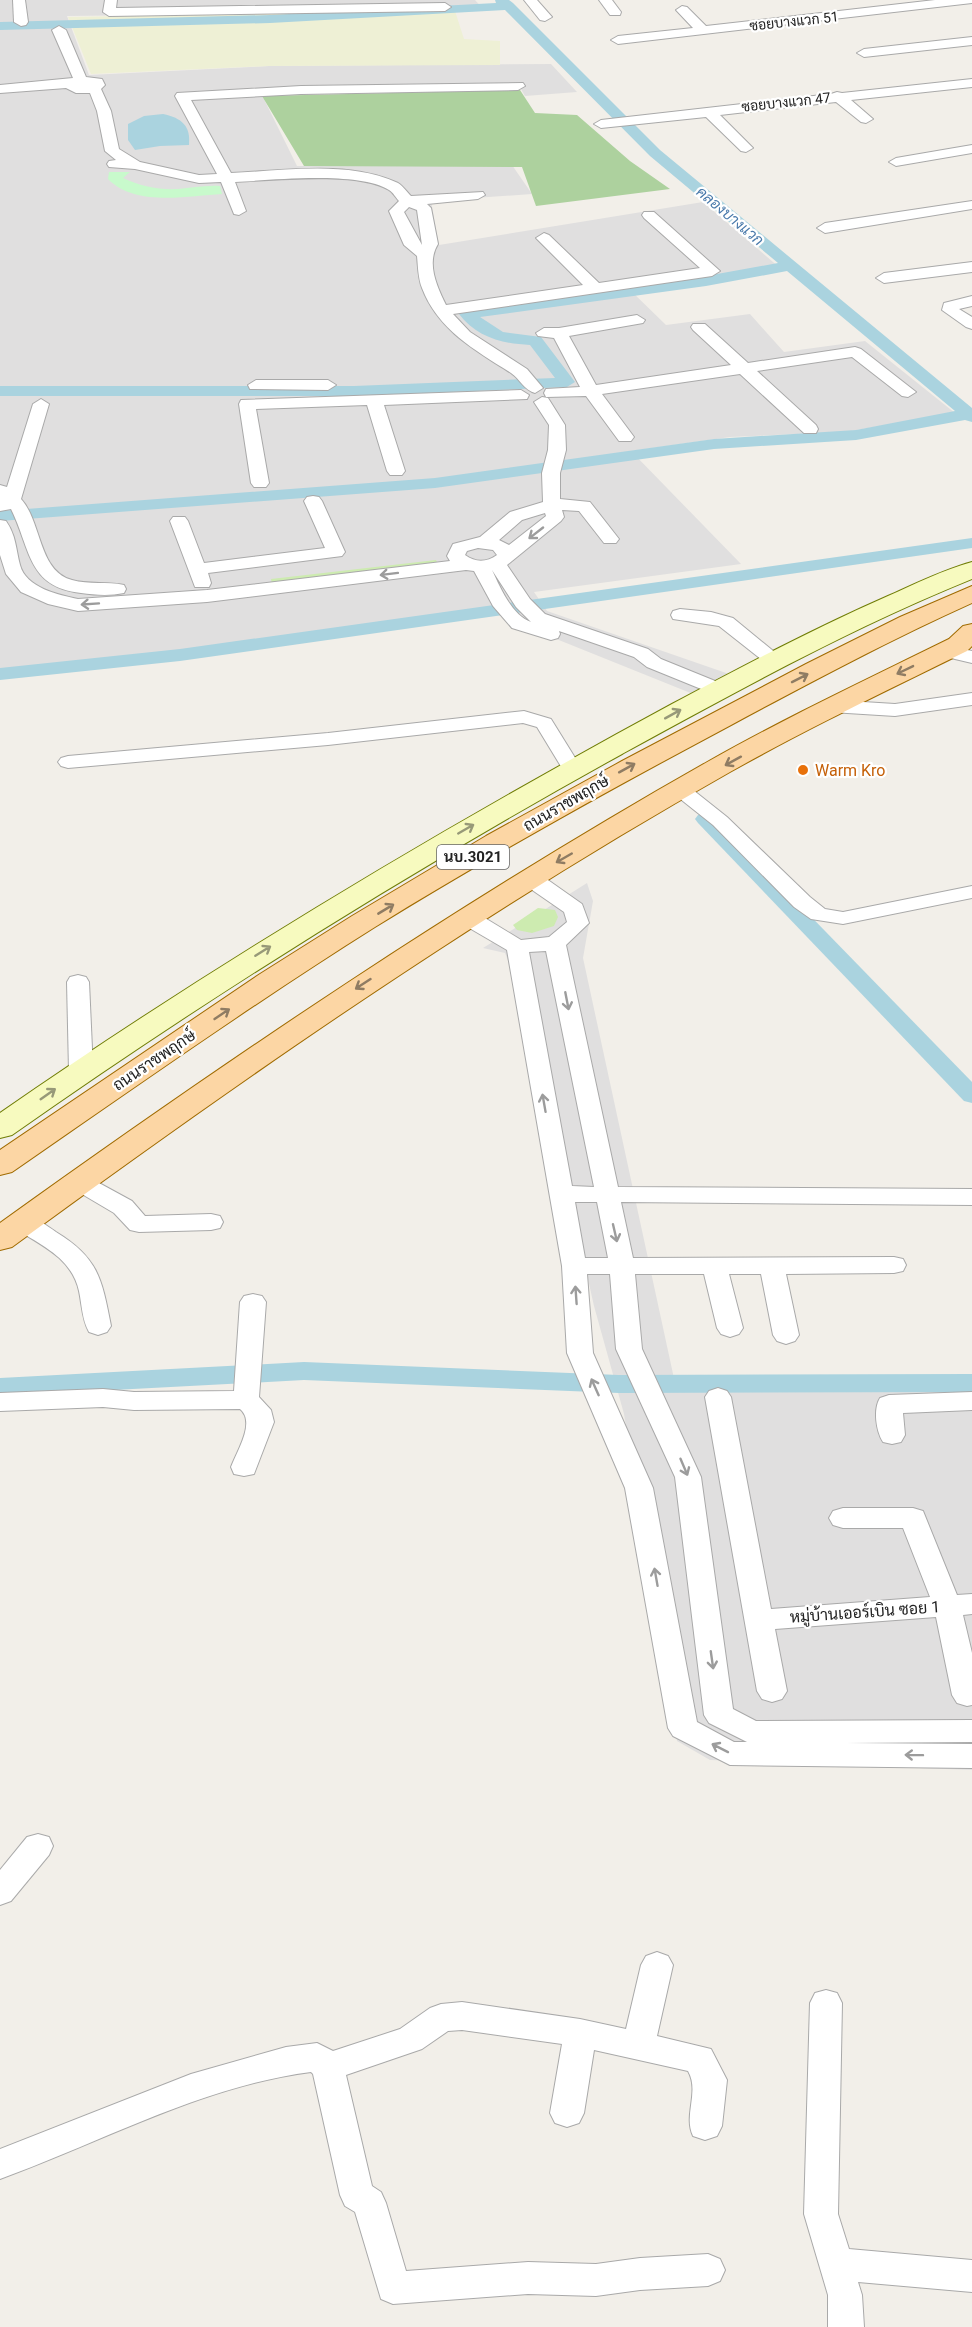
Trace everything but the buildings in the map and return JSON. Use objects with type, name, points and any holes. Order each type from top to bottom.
[{"type":"main road","name":"ถนนราชพฤกษ์","points":[[0,1128],[81,1071],[264,950],[384,877],[572,769],[773,659],[935,584],[972,570]]},
{"type":"main road","name":"ถนนราชพฤกษ์","points":[[0,1165],[134,1073],[363,922],[525,826],[752,702],[843,655],[972,594]]},
{"type":"main road","name":"นบ.3021","points":[[11,1230],[329,1006],[530,878],[831,706],[964,645]]},
{"type":"main road","points":[[0,1146],[134,1073]]},
{"type":"street","points":[[19,0],[21,22]]},
{"type":"street","points":[[111,0],[109,12],[445,7]]},
{"type":"street","points":[[530,0],[544,17]]},
{"type":"street","points":[[604,0],[615,12]]},
{"type":"street","name":"ซอยบางแวก 51","points":[[618,40],[969,0]]},
{"type":"street","points":[[688,6],[704,31]]},
{"type":"street","points":[[59,30],[82,84],[101,99],[109,125],[111,158],[199,179],[306,174],[355,175],[395,187],[407,201],[424,208],[430,244],[424,254],[429,286],[441,311],[464,335],[535,391],[557,425],[557,450],[563,457],[561,469],[553,474],[550,505],[555,517],[481,560]]},
{"type":"street","points":[[864,53],[972,41]]},
{"type":"street","name":"ซอยบางแวก 47","points":[[601,124],[837,96],[972,83]]},
{"type":"street","points":[[0,89],[82,84]]},
{"type":"street","points":[[240,211],[227,179],[182,96],[301,90],[518,86]]},
{"type":"street","points":[[837,96],[866,119]]},
{"type":"street","points":[[708,111],[746,148]]},
{"type":"street","points":[[896,162],[971,151]]},
{"type":"street","points":[[424,254],[412,244],[396,211],[407,201],[478,195]]},
{"type":"street","points":[[825,228],[972,205]]},
{"type":"street","points":[[441,311],[712,271],[649,215]]},
{"type":"street","points":[[401,223],[427,221]]},
{"type":"street","points":[[544,238],[596,289]]},
{"type":"street","points":[[884,278],[972,267]]},
{"type":"street","points":[[972,300],[950,306],[951,310],[972,324]]},
{"type":"street","points":[[625,437],[551,333],[637,320]]},
{"type":"street","points":[[699,327],[810,429]]},
{"type":"street","points":[[260,483],[248,404],[535,391],[591,391],[855,352],[908,392]]},
{"type":"street","points":[[256,385],[385,385],[492,381],[535,391]]},
{"type":"street","points":[[374,399],[396,471]]},
{"type":"street","points":[[41,404],[8,501],[30,532],[41,568],[59,582],[80,587],[118,590],[481,560],[506,552],[499,545],[485,542],[470,543],[481,560],[502,606],[519,624],[632,662],[654,663]]},
{"type":"street","points":[[2,529],[12,570],[28,588],[55,600],[78,605],[203,582],[336,552],[313,501]]},
{"type":"street","points":[[485,542],[516,516],[550,505],[584,506],[610,539]]},
{"type":"street","points":[[179,521],[203,582]]},
{"type":"street","points":[[481,560],[538,618],[641,653],[654,663],[718,689]]},
{"type":"street","points":[[680,615],[726,622],[773,659]]},
{"type":"street","points":[[831,706],[895,710],[972,699]]},
{"type":"street","points":[[68,762],[328,740],[524,717],[544,723],[572,769]]},
{"type":"street","points":[[681,790],[720,821],[802,902],[819,915],[843,918],[972,892]]},
{"type":"street","points":[[467,917],[517,947],[555,943],[578,923],[574,909],[530,878]]},
{"type":"street","points":[[555,943],[622,1265],[629,1349],[688,1477],[719,1715],[752,1732],[972,1731]]},
{"type":"street","points":[[517,947],[574,1266],[580,1353],[639,1488],[683,1728],[730,1753],[972,1756]]},
{"type":"street","points":[[78,982],[81,1071]]},
{"type":"street","points":[[79,1182],[123,1207],[139,1224],[211,1222]]},
{"type":"street","points":[[560,1194],[972,1197]]},
{"type":"street","points":[[11,1230],[76,1258],[87,1276],[98,1326]]},
{"type":"street","points":[[714,1265],[730,1328]]},
{"type":"street","points":[[772,1265],[786,1335]]},
{"type":"street","points":[[574,1266],[894,1265]]},
{"type":"street","points":[[246,1400],[253,1302]]},
{"type":"street","points":[[718,1397],[772,1691]]},
{"type":"street","points":[[0,1402],[103,1398],[134,1401],[246,1400],[258,1410],[261,1422],[244,1467]]},
{"type":"street","points":[[892,1435],[889,1404],[972,1401]]},
{"type":"street","points":[[843,1518],[913,1518],[960,1605],[967,1695]]},
{"type":"street","name":"หมู่บ้านเออร์เบิน ซอย 1","points":[[759,1620],[960,1605]]},
{"type":"street","points":[[0,1892],[38,1846]]},
{"type":"street","points":[[638,2046],[657,1965]]},
{"type":"street","points":[[826,2003],[821,2214],[845,2295],[846,2327]]},
{"type":"street","points":[[328,2067],[390,2047],[411,2038],[441,2019],[451,2017],[462,2016],[580,2033],[699,2060],[711,2080],[705,2126]]},
{"type":"street","points":[[567,2113],[580,2033]]},
{"type":"street","points":[[0,2164],[191,2088],[304,2057],[317,2057],[328,2067],[357,2194],[369,2203],[393,2288],[528,2278],[596,2280],[640,2274],[708,2270]]},
{"type":"street","points":[[836,2264],[972,2276]]},
{"type":"shaded area","points":[[0,0],[475,0],[485,11],[67,16],[89,75],[269,66],[551,64],[577,92],[525,96],[521,89],[261,93],[297,166],[512,165],[532,194],[431,201],[439,245],[703,202],[780,268],[627,287],[666,325],[750,314],[784,352],[865,341],[955,413],[845,432],[730,437],[631,451],[741,564],[534,592],[547,611],[729,674],[698,696],[519,624],[505,610],[0,673]]},
{"type":"shaded area","points":[[587,883],[593,901],[583,958],[675,1383],[972,1389],[972,1770],[710,1760],[677,1741],[624,1414],[594,1306],[528,1010],[505,953],[483,948]]},
{"type":"green space","points":[[455,11],[464,39],[500,41],[500,65],[269,66],[91,74],[68,17]]},
{"type":"green space","points":[[520,90],[535,113],[577,115],[630,161],[670,189],[536,206],[522,167],[304,166],[262,96]]},
{"type":"green space","points":[[109,172],[130,172],[123,178],[156,188],[220,186],[222,194],[178,198],[147,197],[119,188],[108,179]]},
{"type":"green space","points":[[436,560],[438,564],[272,584],[271,579]]},
{"type":"green space","points":[[538,908],[555,910],[558,917],[554,926],[532,933],[517,930],[513,925]]},
{"type":"water","points":[[163,114],[184,124],[187,128],[189,145],[135,150],[128,140],[128,124],[144,116]]},
{"type":"waterway","name":"คลองบางแวก","points":[[501,0],[508,6]]},
{"type":"waterway","points":[[0,26],[270,19],[508,6]]},
{"type":"waterway","name":"คลองบางแวก","points":[[508,6],[655,153],[972,417]]},
{"type":"waterway","points":[[0,391],[354,391],[567,382],[535,340],[513,339],[498,335],[484,328],[467,314],[706,281],[790,266]]},
{"type":"waterway","points":[[0,516],[435,483],[714,444],[856,435],[968,414]]},
{"type":"waterway","points":[[0,674],[180,655],[972,543]]},
{"type":"waterway","points":[[705,819],[972,1096]]},
{"type":"waterway","points":[[0,1387],[304,1371],[619,1384],[972,1383]]},
{"type":"place","name":"Warm Kro","points":[[803,770]]}]
